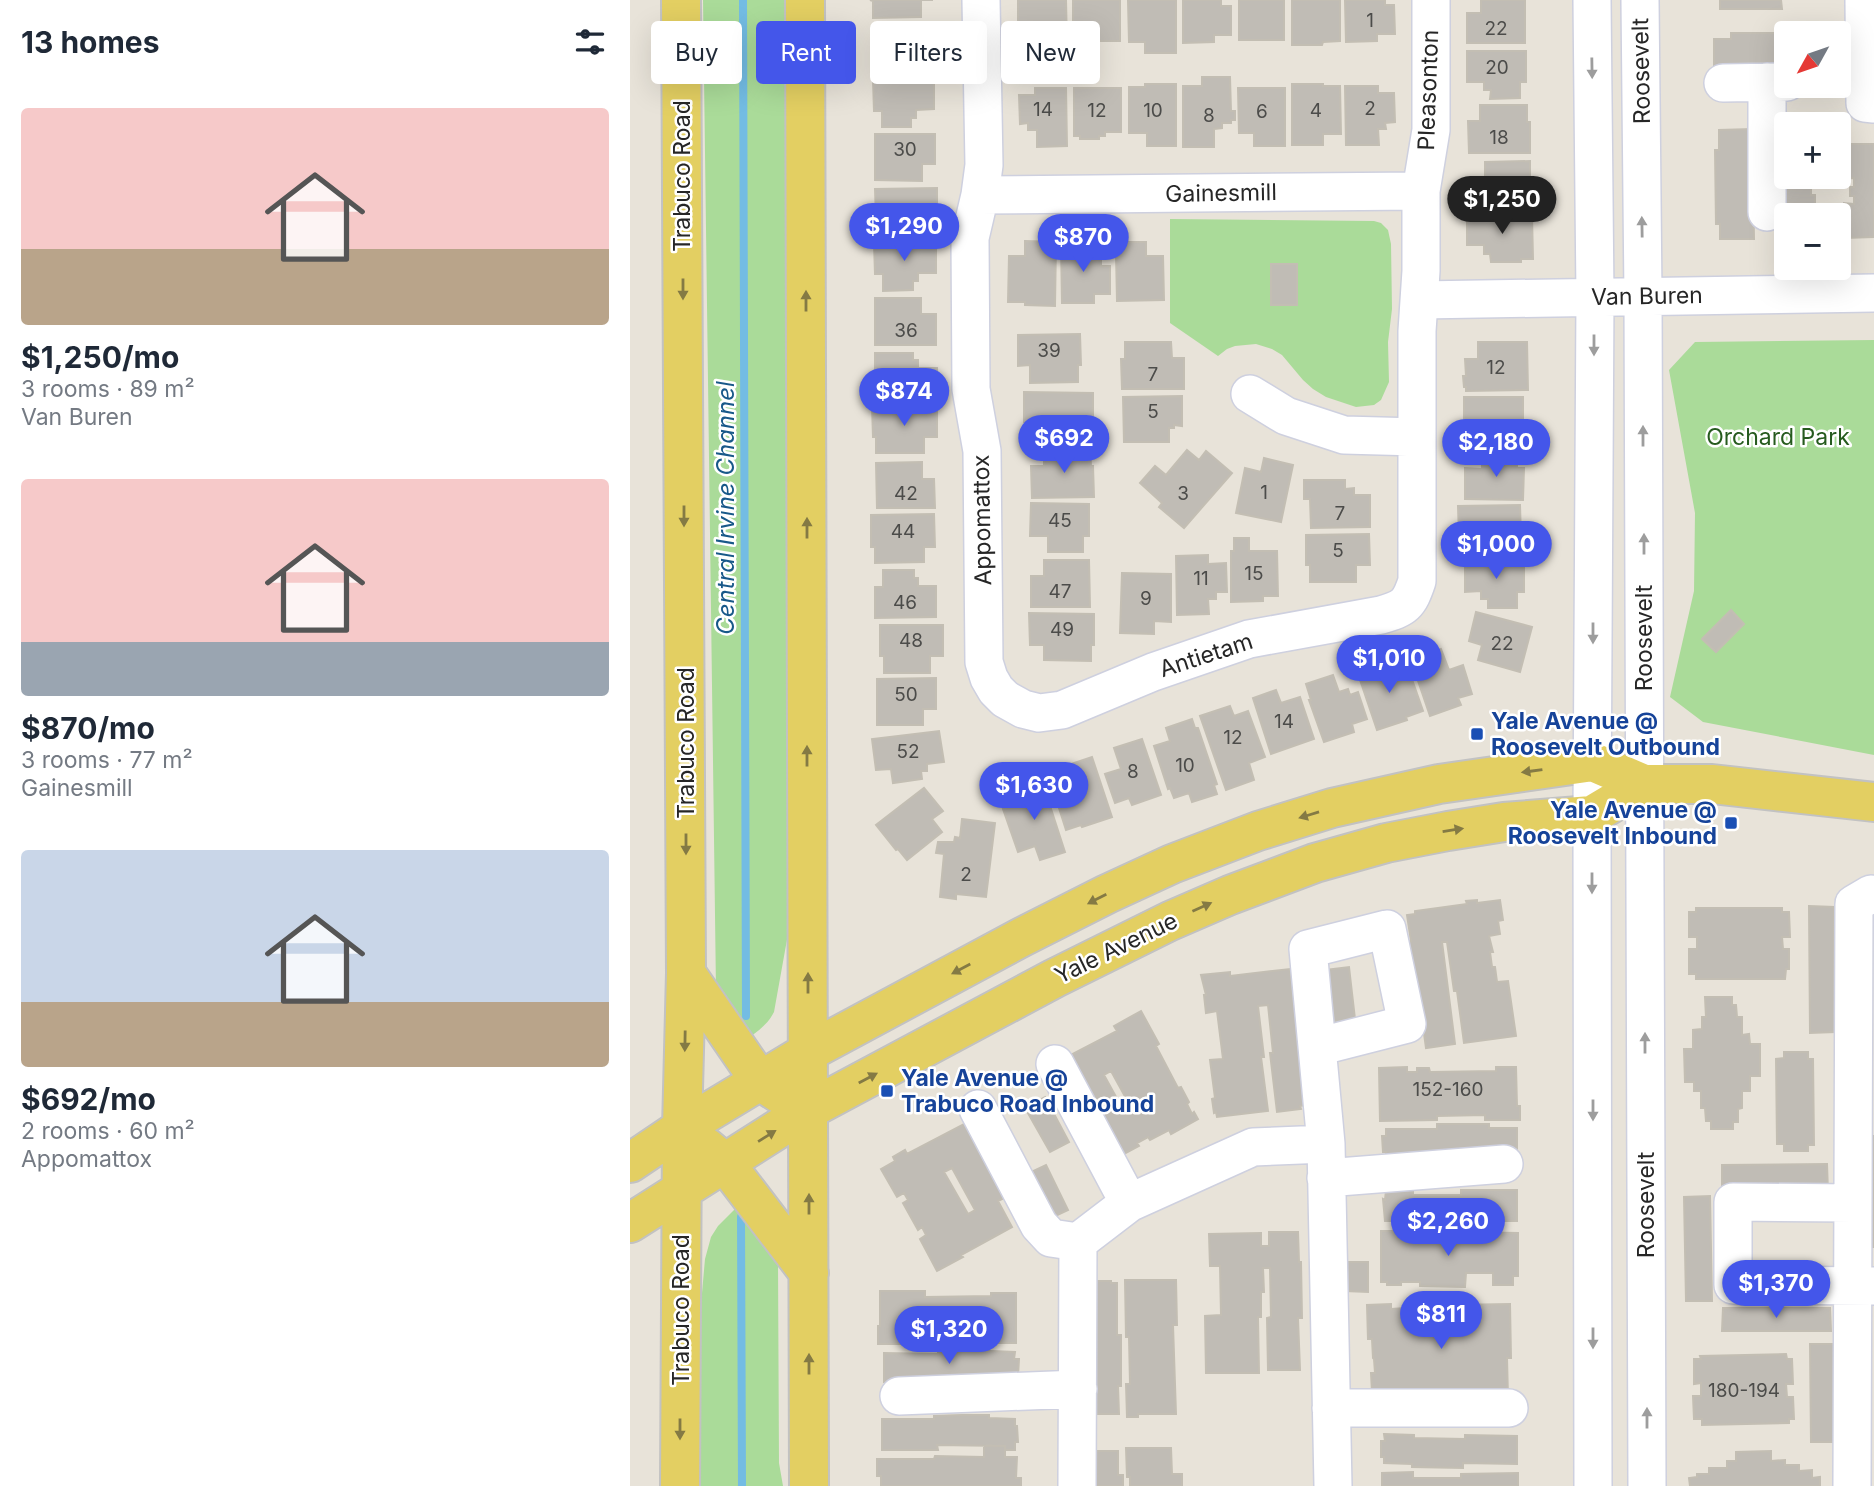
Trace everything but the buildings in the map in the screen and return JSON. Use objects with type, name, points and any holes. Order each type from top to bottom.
[{"type":"main road","name":"Trabuco Road","points":[[680,1486],[681,1189],[686,973],[681,0]]},
{"type":"main road","points":[[805,0],[809,1486]]},
{"type":"main road","points":[[630,1163],[682,1128],[808,1052],[1107,894],[1172,864],[1258,831],[1332,808],[1439,784],[1593,762],[1644,784],[1712,784],[1874,802]]},
{"type":"main road","name":"Yale Avenue","points":[[630,1223],[808,1110],[1055,978],[1170,921],[1230,895],[1315,863],[1386,843],[1504,822],[1592,815],[1644,784]]},
{"type":"main road","points":[[686,973],[760,1081],[808,1110]]},
{"type":"main road","points":[[682,1128],[725,1163],[809,1272]]},
{"type":"street","name":"Appomattox","points":[[981,0],[984,165],[970,238],[971,389],[982,451],[984,662],[989,678],[1005,699]]},
{"type":"street","name":"Pleasonton","points":[[1411,598],[1417,581],[1421,191],[1431,130],[1431,0]]},
{"type":"street","points":[[1592,0],[1595,297],[1592,815],[1593,1486]]},
{"type":"street","name":"Roosevelt","points":[[1640,0],[1647,1486]]},
{"type":"street","points":[[1859,89],[1864,0]]},
{"type":"street","points":[[1723,83],[1774,82]]},
{"type":"street","points":[[1767,212],[1776,98]]},
{"type":"street","name":"Gainesmill","points":[[980,195],[1421,191]]},
{"type":"street","name":"Van Buren","points":[[1420,300],[1874,293]]},
{"type":"street","points":[[1250,394],[1286,416],[1344,435],[1417,437]]},
{"type":"street","name":"Antietam","points":[[1005,699],[1023,709],[1039,713],[1062,710],[1153,671],[1249,639],[1381,615],[1398,610],[1411,598]]},
{"type":"street","points":[[1852,1486],[1863,1286],[1853,1203],[1864,1093],[1854,904],[1871,894],[1874,895]]},
{"type":"street","points":[[1317,1047],[1326,1161],[1333,1486]]},
{"type":"street","points":[[1055,1064],[1129,1203]]},
{"type":"street","points":[[978,1109],[1039,1225],[1051,1238],[1078,1242],[1129,1203],[1253,1147],[1326,1161],[1504,1164]]},
{"type":"street","points":[[1853,1203],[1733,1202],[1733,1285],[1863,1286]]},
{"type":"street","points":[[1077,1486],[1078,1242]]},
{"type":"street","points":[[899,1396],[1078,1389]]},
{"type":"street","points":[[1331,1409],[1509,1408]]},
{"type":"green space","points":[[703,0],[787,0],[787,21],[756,21],[756,84],[787,84],[790,892],[788,934],[774,1012],[764,1025],[743,1042],[716,990],[704,84],[742,84],[742,21],[703,21]]},
{"type":"green space","points":[[1170,219],[1381,223],[1388,230],[1391,244],[1392,309],[1388,342],[1389,382],[1381,400],[1374,405],[1356,407],[1326,397],[1313,389],[1282,355],[1272,349],[1256,344],[1235,346],[1218,356],[1170,323]]},
{"type":"green space","name":"Orchard Park","points":[[1874,340],[1874,755],[1703,722],[1670,697],[1694,591],[1695,513],[1669,370],[1695,342]]},
{"type":"green space","points":[[739,1205],[778,1262],[779,1463],[783,1486],[694,1486],[697,1350],[705,1259],[711,1237]]},
{"type":"waterway","name":"Central Irvine Channel","points":[[743,0],[746,1016]]},
{"type":"waterway","name":"Central Irvine Channel","points":[[741,1217],[742,1486]]},
{"type":"place","name":"Yale Avenue @ Roosevelt Outbound","points":[[1477,734]]},
{"type":"place","name":"Yale Avenue @ Roosevelt Inbound","points":[[1731,823]]},
{"type":"place","name":"Yale Avenue @ Trabuco Road Inbound","points":[[887,1091]]}]
